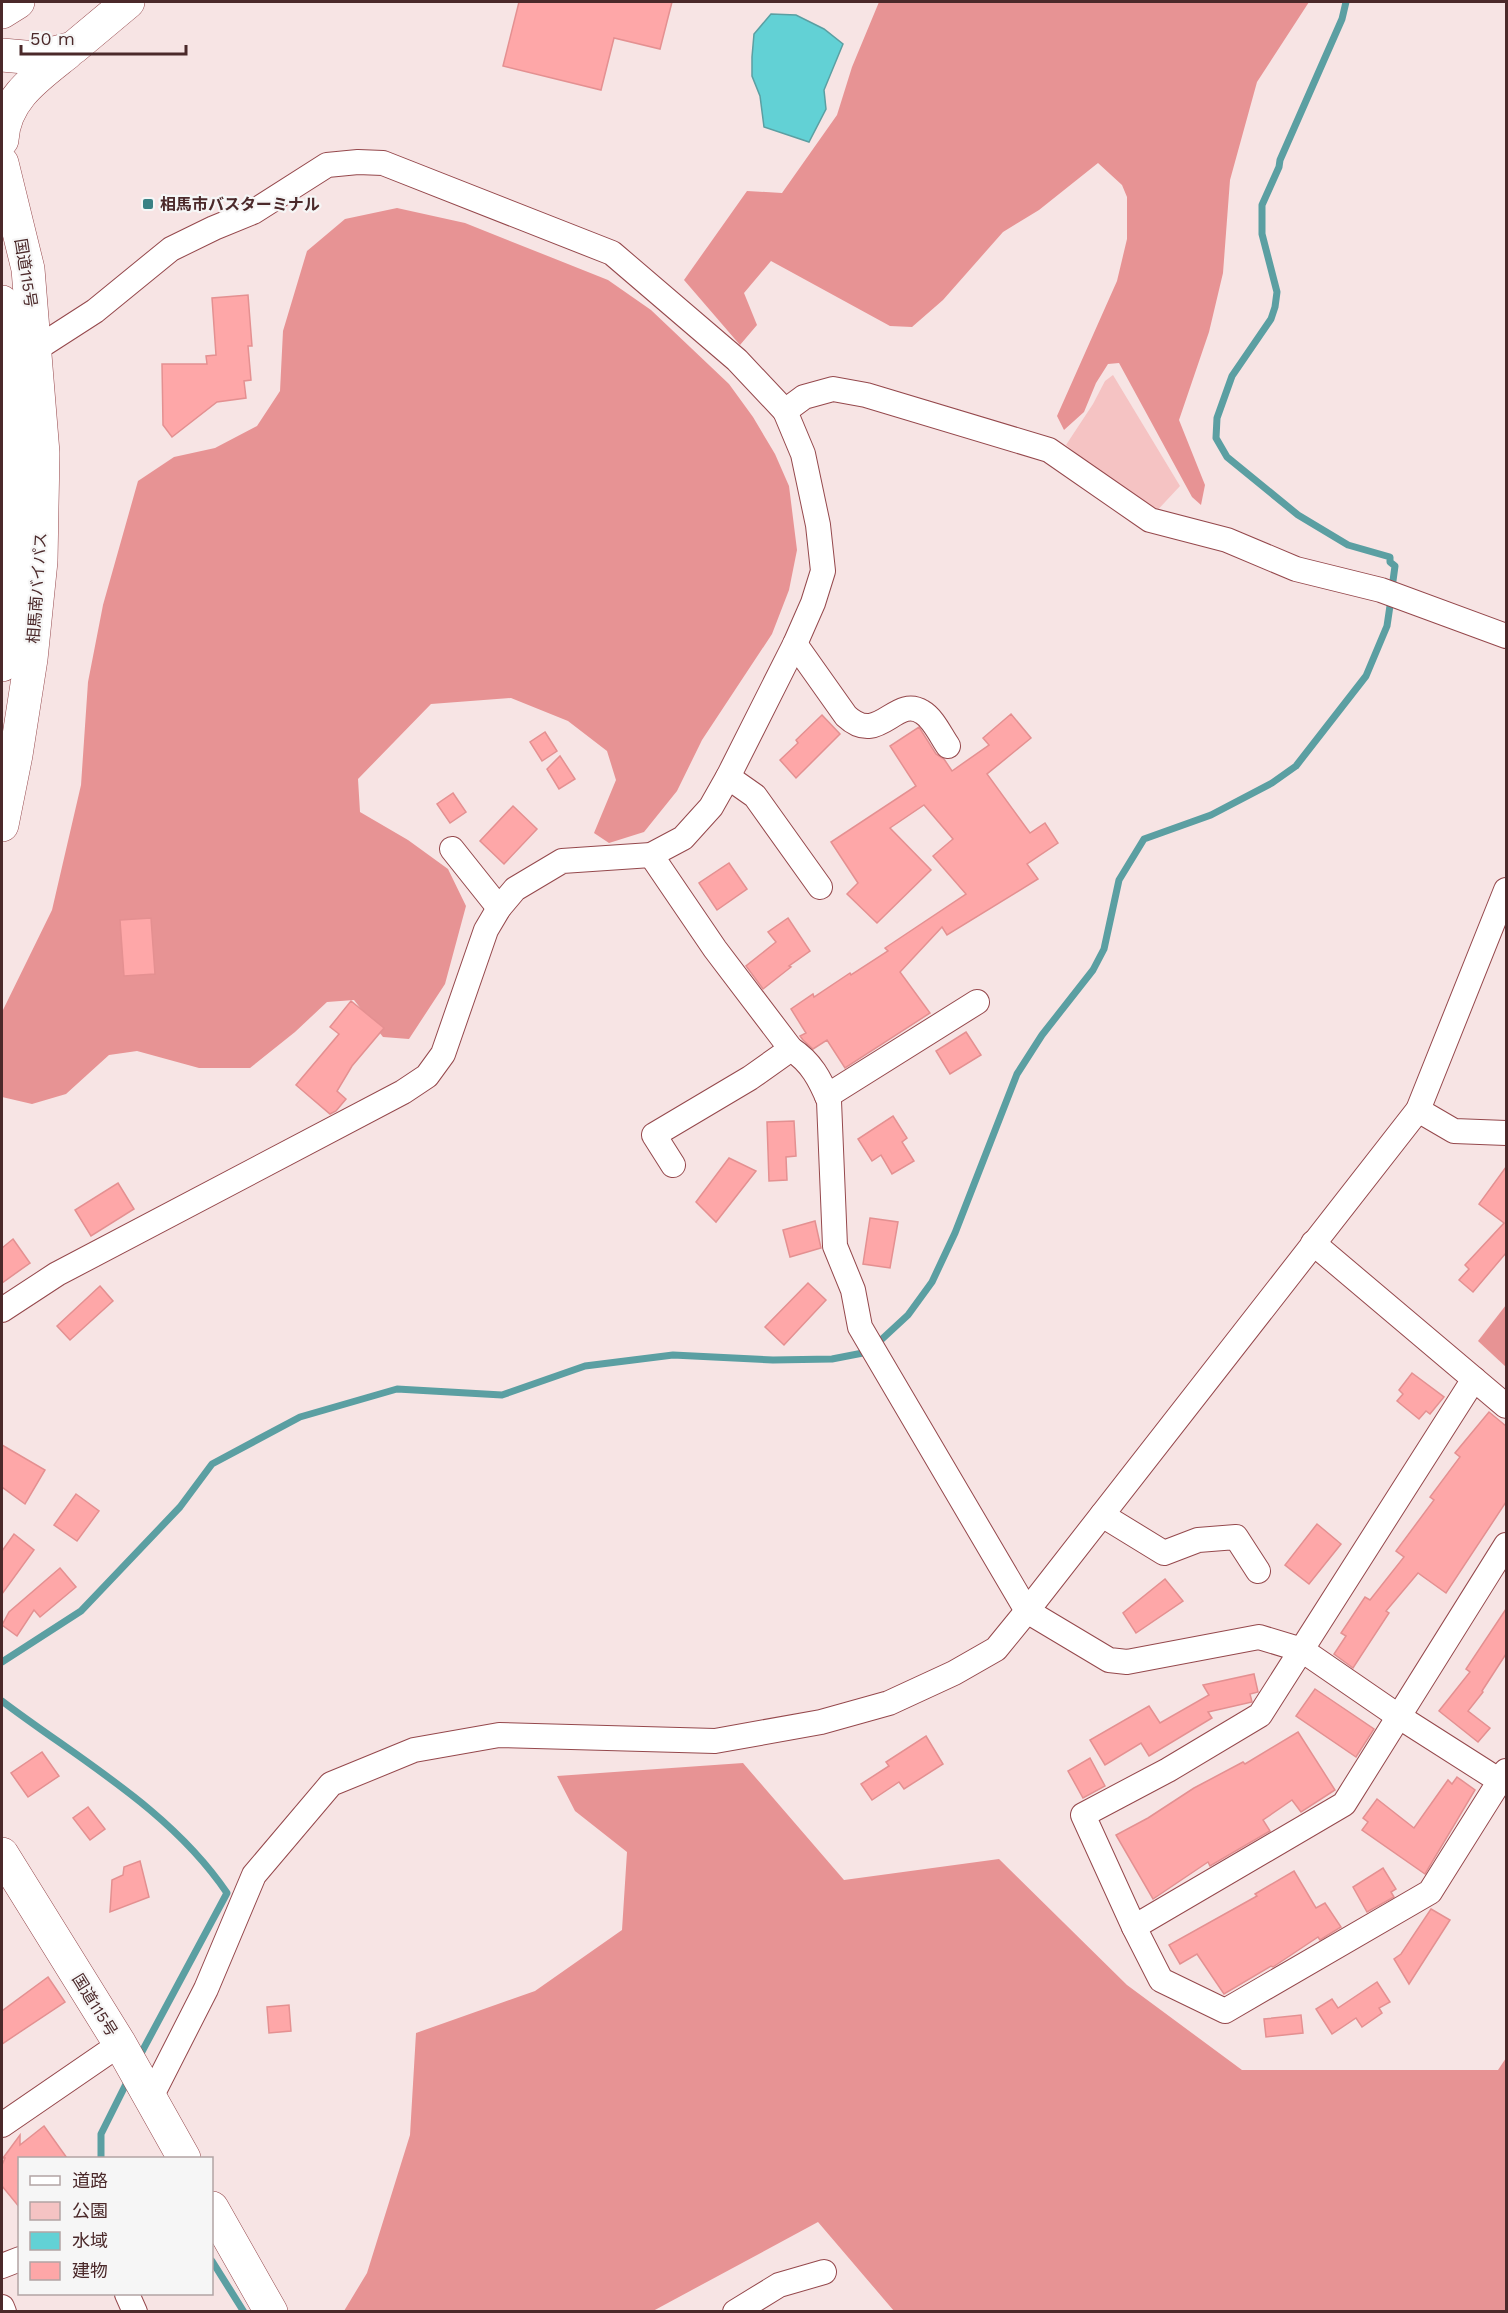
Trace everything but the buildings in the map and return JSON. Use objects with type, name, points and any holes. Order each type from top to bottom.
[{"type":"highway","points":[[2,12],[18,2]]},
{"type":"highway","points":[[2,140],[2,125],[12,104],[27,84],[128,2]]},
{"type":"highway","points":[[2,55],[36,58],[73,48]]},
{"type":"highway","name":"国道115号","points":[[2,164],[28,269],[23,357]]},
{"type":"highway","name":"国道115号","points":[[2,302],[23,357]]},
{"type":"highway","name":"相馬南バイパス","points":[[2,666],[16,559],[16,462],[23,357]]},
{"type":"highway","name":"相馬南バイパス","points":[[2,825],[31,659],[41,561],[43,453],[23,357]]},
{"type":"highway","name":"国道115号","points":[[2,1854],[120,2044],[183,2157]]},
{"type":"highway","points":[[213,2210],[271,2312]]},
{"type":"street","points":[[2,1310],[57,1274],[403,1092],[427,1076],[443,1054],[486,930],[499,908],[515,889],[562,861],[651,855],[683,838],[711,807],[795,644],[813,603],[823,570],[818,525],[803,454],[785,411],[737,360],[612,253],[383,163],[358,162],[327,165],[253,212],[171,249],[95,311],[23,357]]},
{"type":"street","points":[[785,411],[804,397],[833,389],[866,395],[1049,450],[1150,520],[1227,540],[1296,569],[1381,590],[1506,636]]},
{"type":"street","points":[[795,644],[846,716],[855,724],[870,728],[908,708],[921,711],[948,746]]},
{"type":"street","points":[[728,777],[755,796],[820,887]]},
{"type":"street","points":[[452,849],[499,908]]},
{"type":"street","points":[[651,855],[715,950],[791,1049],[806,1058],[822,1083],[827,1096],[835,1246],[853,1290],[860,1327],[1027,1611],[1109,1660],[1127,1662],[1259,1637],[1302,1650],[1398,1716],[1503,1776],[1430,1892],[1225,2011],[1161,1980],[1083,1815],[1168,1770],[1260,1715],[1302,1650],[1474,1379]]},
{"type":"street","points":[[150,2099],[206,1989],[254,1875],[331,1784],[414,1750],[499,1736],[715,1741],[821,1722],[889,1703],[954,1673],[996,1649],[1418,1110],[1506,890]]},
{"type":"street","points":[[827,1096],[977,1002]]},
{"type":"street","points":[[673,1165],[654,1135],[750,1078],[791,1049]]},
{"type":"street","points":[[1418,1110],[1454,1131],[1506,1133]]},
{"type":"street","points":[[1313,1243],[1506,1406]]},
{"type":"street","points":[[1102,1515],[1164,1553],[1198,1540],[1236,1537],[1258,1571]]},
{"type":"street","points":[[1134,1927],[1344,1804],[1506,1545]]},
{"type":"street","points":[[2,2125],[120,2044]]},
{"type":"street","points":[[2,2266],[18,2260]]},
{"type":"street","points":[[735,2312],[779,2285],[824,2272]]},
{"type":"street","points":[[127,2295],[135,2312]]},
{"type":"street","points":[[2,2307],[4,2312]]},
{"type":"green space","points":[[1113,375],[1180,486],[1152,516],[1066,445],[1105,381]]},
{"type":"shaded area","points":[[879,2],[1309,2],[1257,82],[1230,180],[1223,273],[1209,332],[1179,420],[1205,485],[1201,505],[1192,497],[1119,363],[1108,364],[1096,383],[1084,412],[1064,430],[1057,416],[1117,281],[1127,239],[1127,197],[1122,185],[1098,163],[1039,210],[1003,232],[943,300],[912,327],[890,326],[771,261],[744,293],[757,325],[740,345],[684,280],[747,191],[782,193],[837,115],[852,67]]},
{"type":"shaded area","points":[[397,208],[465,223],[608,280],[651,310],[729,384],[753,417],[775,454],[789,486],[797,550],[789,590],[772,634],[702,740],[677,791],[644,832],[609,843],[594,833],[616,780],[607,751],[568,721],[511,698],[431,704],[358,779],[360,812],[408,840],[448,869],[466,906],[445,984],[409,1039],[383,1037],[354,1000],[327,1002],[295,1032],[250,1068],[199,1068],[137,1051],[109,1055],[66,1094],[32,1104],[2,1097],[2,1012],[52,910],[81,785],[88,682],[103,605],[138,481],[174,457],[215,448],[257,426],[280,391],[283,331],[307,251],[345,219]]},
{"type":"shaded area","points":[[1506,1305],[1506,1367],[1478,1341]]},
{"type":"shaded area","points":[[743,1763],[844,1880],[999,1859],[1127,1985],[1242,2070],[1498,2070],[1506,2058],[1506,2311],[894,2311],[818,2222],[653,2311],[344,2311],[367,2273],[410,2135],[416,2033],[535,1991],[622,1930],[627,1852],[575,1811],[557,1776]]},
{"type":"water","points":[[771,14],[796,15],[824,29],[843,44],[824,90],[826,109],[809,142],[764,127],[760,96],[752,76],[752,57],[754,34]]},
{"type":"waterway","points":[[1346,2],[1342,19],[1262,205],[1262,234],[1277,292],[1275,307],[1271,319],[1232,376],[1217,418],[1216,438],[1227,457],[1298,515],[1348,545],[1390,557],[1390,562],[1395,566],[1392,588]]},
{"type":"waterway","points":[[2,1662],[81,1611],[180,1507],[212,1464],[300,1417],[397,1389],[502,1395],[585,1366],[673,1355],[773,1360],[832,1359],[868,1352],[908,1315],[932,1282],[955,1233],[1017,1074],[1042,1035],[1093,970],[1104,949],[1119,880],[1144,839],[1211,815],[1272,783],[1296,766],[1366,676],[1387,626],[1391,599]]},
{"type":"waterway","points":[[2,1701],[152,1811],[204,1863],[227,1893],[138,2059]]},
{"type":"waterway","points":[[101,2157],[101,2134],[128,2080]]},
{"type":"waterway","points":[[213,2263],[244,2312]]},
{"type":"place","name":"相馬市バスターミナル","points":[[148,204]]}]
